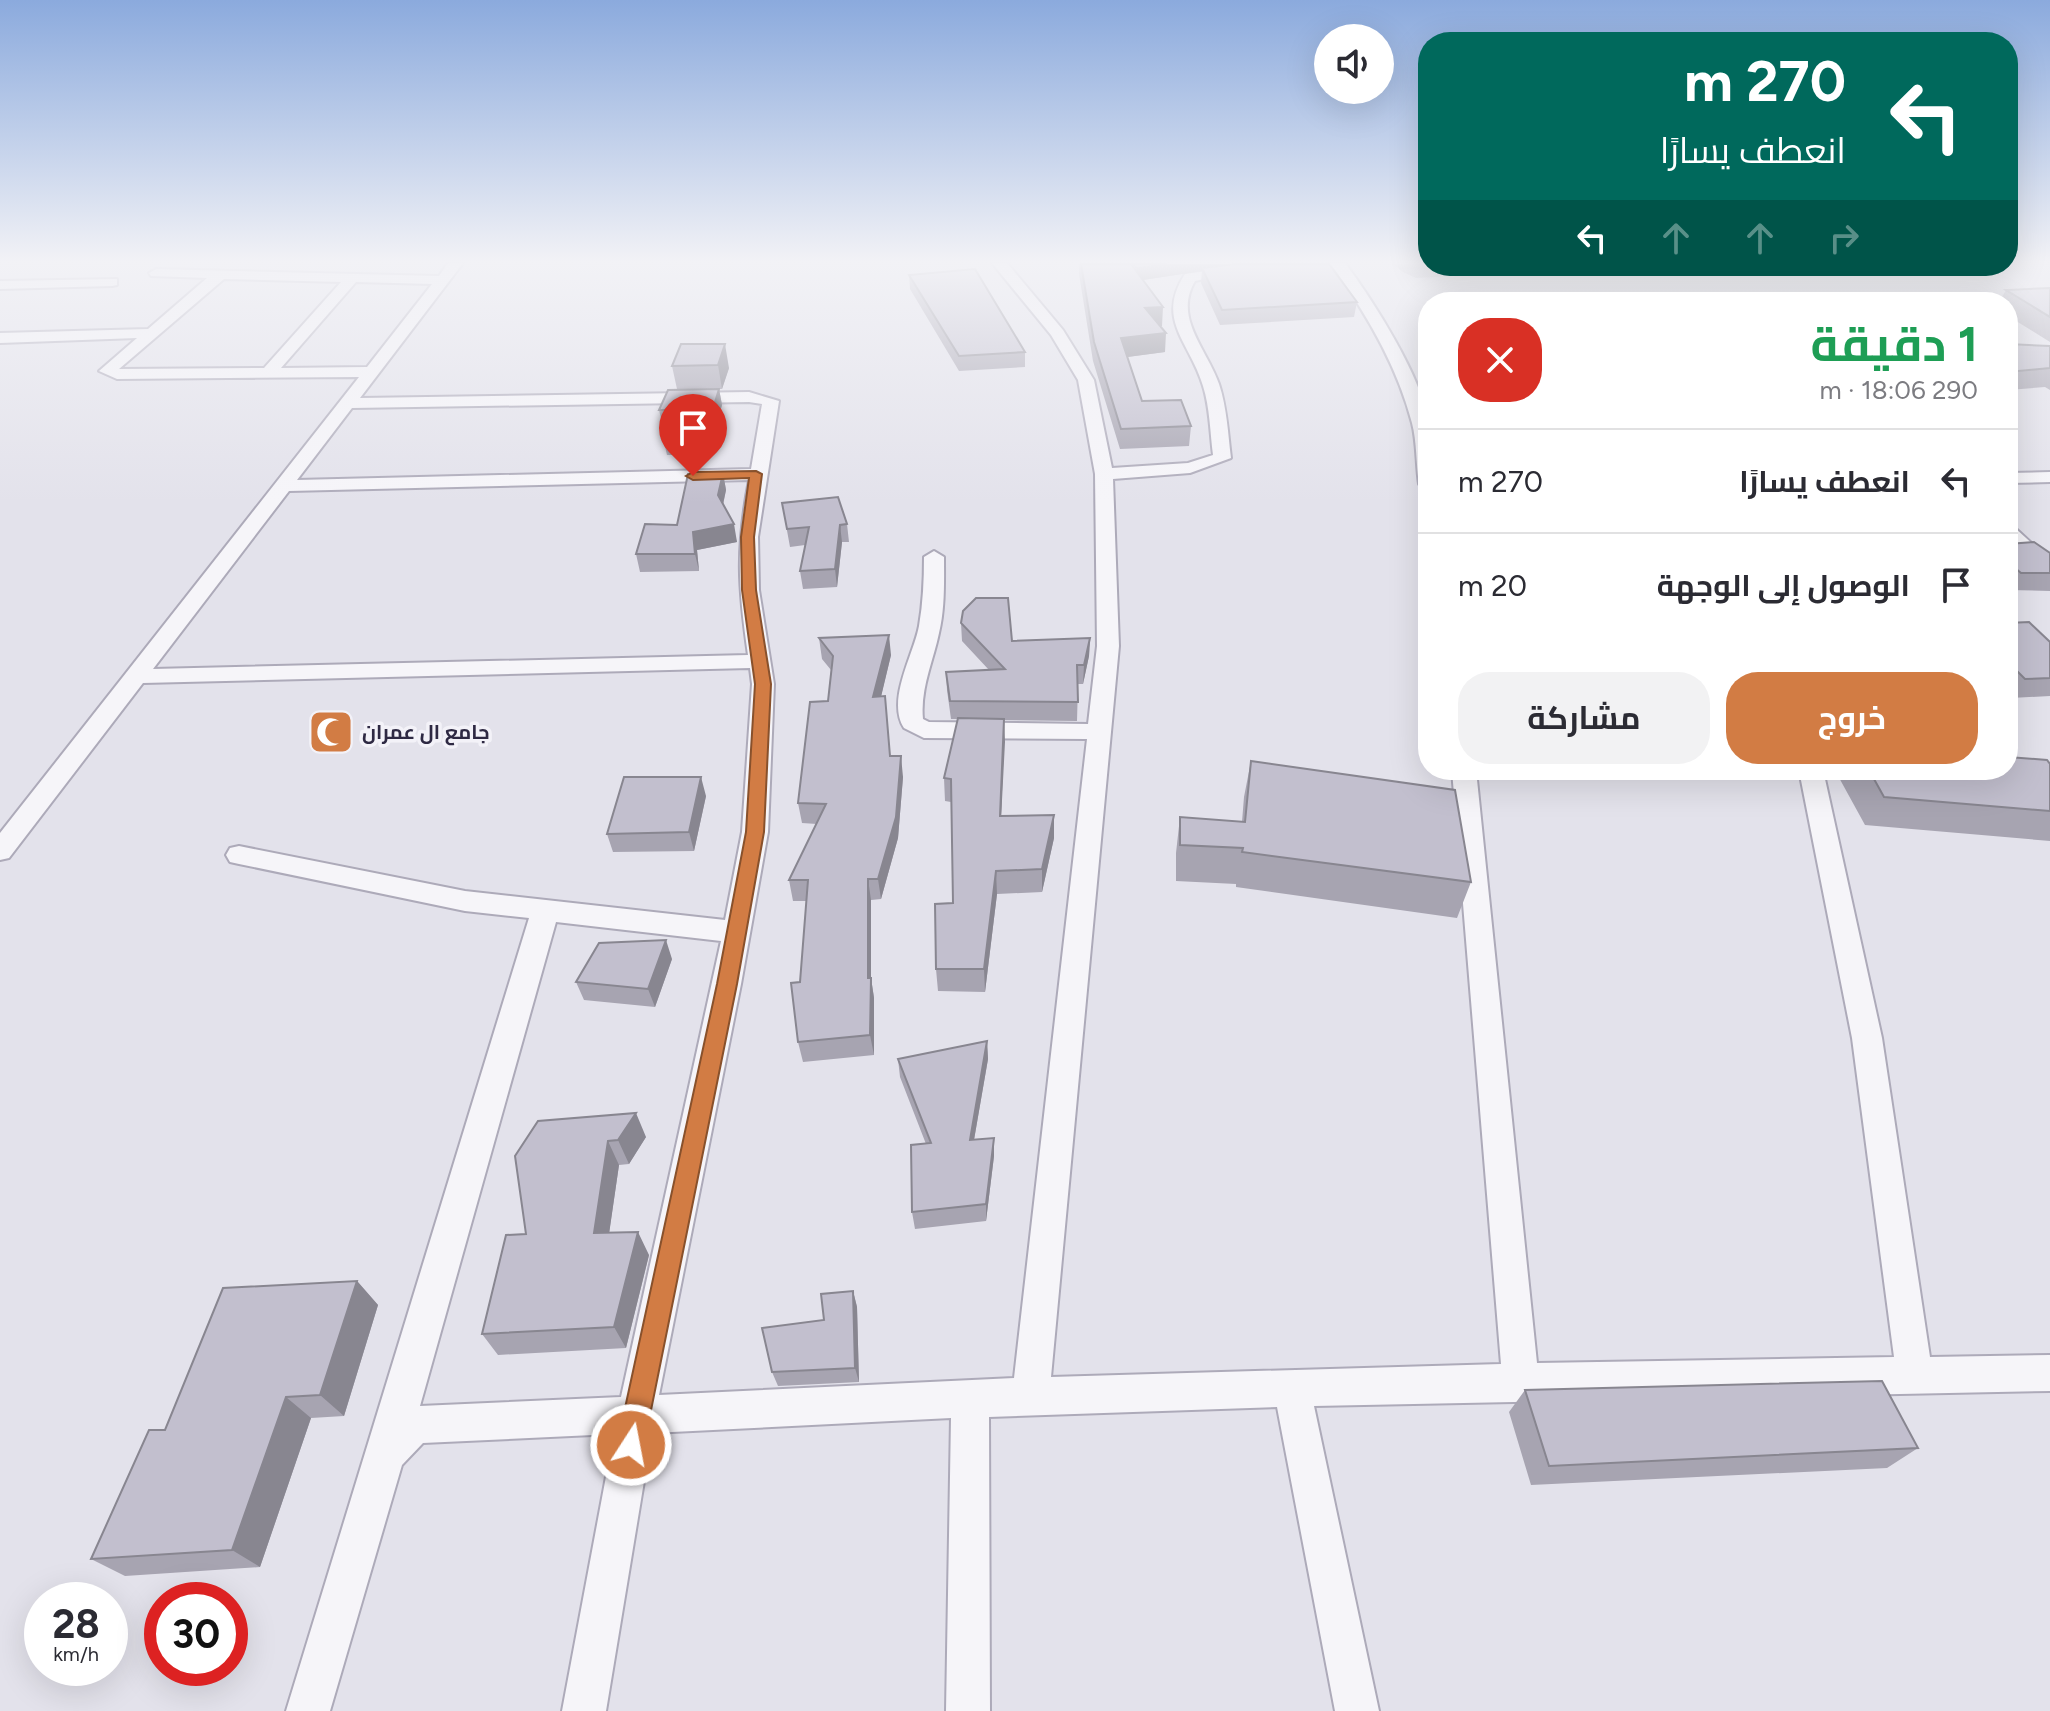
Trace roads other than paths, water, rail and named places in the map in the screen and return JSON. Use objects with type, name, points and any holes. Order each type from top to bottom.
[{"type":"street","points":[[139,343],[107,371],[117,374],[371,372]]},
{"type":"street","points":[[267,374],[295,343]]},
{"type":"street","points":[[0,851],[11,821],[134,676],[393,343]]},
{"type":"street","points":[[1031,1396],[1108,646],[1104,474],[1086,380],[1065,343]]},
{"type":"street","points":[[1104,474],[1190,468],[1222,458],[1211,383],[1191,343]]},
{"type":"street","points":[[1385,343],[1418,417]]},
{"type":"street","points":[[347,403],[764,397],[771,401],[756,474],[748,537],[749,590],[763,684],[755,832],[636,1415],[584,1711]]},
{"type":"street","points":[[282,486],[756,474]]},
{"type":"street","points":[[2018,478],[2050,477]]},
{"type":"street","points":[[2018,541],[2050,571]]},
{"type":"street","points":[[934,557],[928,634],[916,668],[909,711],[912,723],[924,730],[1099,732]]},
{"type":"street","points":[[134,676],[759,661]]},
{"type":"street","points":[[1465,780],[1521,1382]]},
{"type":"street","points":[[1813,780],[1867,1038],[1915,1376]]},
{"type":"street","points":[[239,855],[465,901],[737,932]]},
{"type":"street","points":[[308,1711],[545,912]]},
{"type":"street","points":[[386,1454],[415,1425],[1031,1396],[1521,1382],[2050,1373]]},
{"type":"street","points":[[1292,1388],[1357,1711]]},
{"type":"street","points":[[968,1711],[970,1399]]},
{"type":"place","name":"جامع ال عمران","points":[[331,732]]}]
